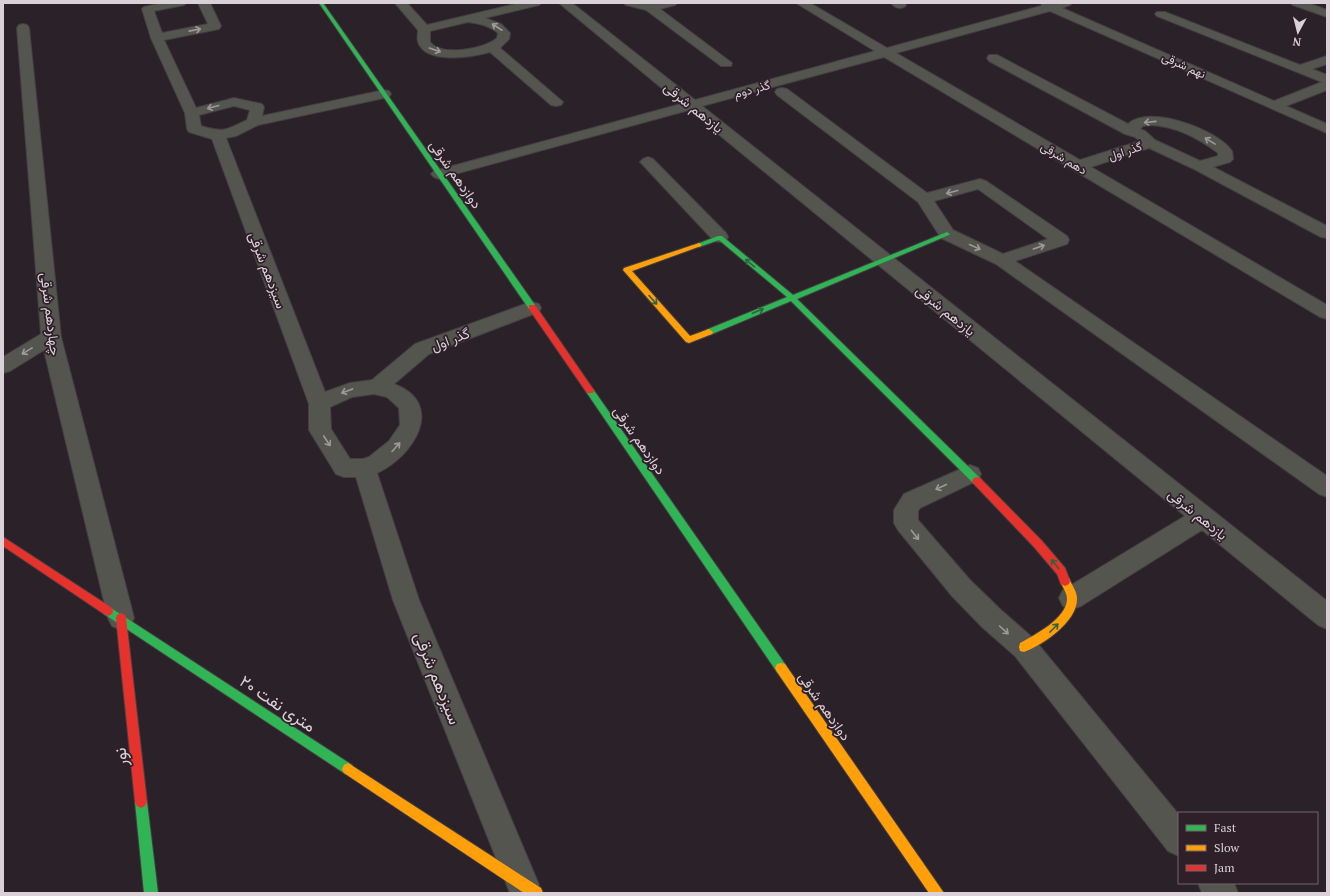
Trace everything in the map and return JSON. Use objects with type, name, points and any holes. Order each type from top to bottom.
[{"type":"street","points":[[180,3],[148,9],[157,38],[192,112],[194,129],[218,136],[231,133],[254,122],[384,94]]},
{"type":"street","points":[[157,38],[215,26],[204,3]]},
{"type":"street","name":"دوازدهم شرقی","points":[[321,3],[937,893]]},
{"type":"street","points":[[401,3],[424,29],[424,42],[428,48],[437,51],[462,54],[492,48],[503,39],[504,33],[501,28],[494,24],[469,19]]},
{"type":"street","points":[[424,29],[535,3]]},
{"type":"street","name":"یازدهم شرقی","points":[[565,3],[1327,618]]},
{"type":"street","points":[[630,3],[650,7],[671,3]]},
{"type":"street","name":"دهم شرقی","points":[[802,3],[1327,313]]},
{"type":"street","name":"گذر دوم","points":[[439,174],[886,52],[1046,5],[1066,3]]},
{"type":"street","points":[[1297,3],[1327,14]]},
{"type":"street","name":"نهم شرقی","points":[[1046,5],[1327,128]]},
{"type":"street","points":[[650,7],[726,63]]},
{"type":"street","points":[[1161,14],[1327,80]]},
{"type":"street","name":"چهاردهم شرقی","points":[[23,28],[51,337],[121,618]]},
{"type":"street","points":[[492,48],[556,102]]},
{"type":"street","points":[[993,58],[1130,131],[1140,134],[1150,143],[1198,166],[1327,233]]},
{"type":"street","points":[[1300,70],[1327,60]]},
{"type":"street","points":[[1275,105],[1327,85]]},
{"type":"street","points":[[782,92],[924,199],[947,234],[1002,260],[1327,488]]},
{"type":"street","points":[[192,112],[234,102],[257,108],[254,122]]},
{"type":"street","points":[[1130,131],[1138,123],[1155,120],[1173,124],[1212,141],[1225,151],[1225,159],[1198,166]]},
{"type":"street","name":"سیزدهم شرقی","points":[[218,136],[319,404]]},
{"type":"street","name":"گذر اول","points":[[1078,166],[1150,143]]},
{"type":"street","points":[[648,162],[720,237],[791,297],[970,474],[1038,544],[1061,571],[1072,598],[1068,613],[1049,632],[1024,647]]},
{"type":"street","points":[[924,199],[980,184],[1061,240],[1002,260]]},
{"type":"street","points":[[720,237],[627,270],[689,340],[947,234]]},
{"type":"street","name":"گذر اول","points":[[378,387],[422,349],[532,308]]},
{"type":"street","points":[[3,366],[51,337]]},
{"type":"street","points":[[378,387],[399,394],[410,408],[411,427],[398,446],[390,453],[364,468],[344,468],[320,430],[319,404],[328,398],[353,388],[378,387]]},
{"type":"street","name":"سیزدهم شرقی","points":[[364,468],[406,600],[529,889]]},
{"type":"street","points":[[970,474],[912,501],[906,510],[906,523],[935,560],[970,597],[1005,632],[1024,647],[1178,839]]},
{"type":"street","points":[[1072,598],[1203,517]]},
{"type":"street","name":"۲۰ متری نفت","points":[[3,541],[529,889]]},
{"type":"street","name":"نور","points":[[121,618],[152,893]]},
{"type":"street","points":[[1215,884],[1222,893]]},
{"type":"traffic: fast","points":[[321,3],[532,307]]},
{"type":"traffic: fast","points":[[709,332],[947,234]]},
{"type":"traffic: fast","points":[[699,245],[720,237],[791,297],[977,481]]},
{"type":"traffic: fast","points":[[590,391],[781,668]]},
{"type":"traffic: fast","points":[[108,611],[348,769]]},
{"type":"traffic: fast","points":[[141,802],[151,893]]},
{"type":"traffic: slow","points":[[699,245],[627,270],[689,340],[709,332]]},
{"type":"traffic: slow","points":[[1024,647],[1054,628],[1066,614],[1072,599],[1065,581]]},
{"type":"traffic: slow","points":[[781,668],[937,893]]},
{"type":"traffic: slow","points":[[348,769],[536,893]]},
{"type":"traffic: jam","points":[[532,307],[590,391]]},
{"type":"traffic: jam","points":[[977,481],[1038,544],[1061,571],[1065,581]]},
{"type":"traffic: jam","points":[[3,541],[108,611]]},
{"type":"traffic: jam","points":[[121,618],[141,802]]}]
